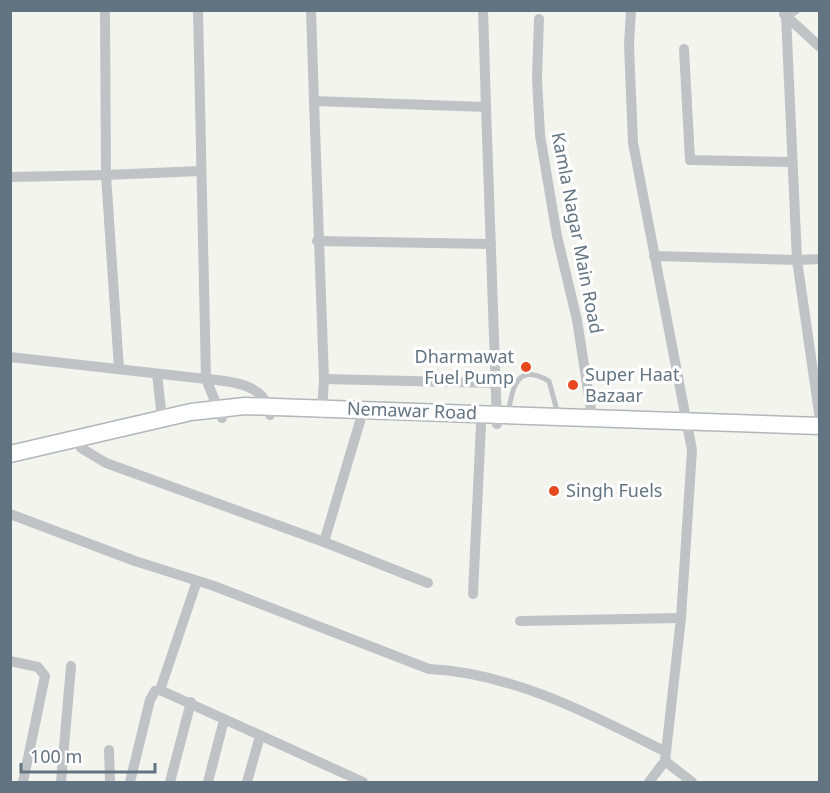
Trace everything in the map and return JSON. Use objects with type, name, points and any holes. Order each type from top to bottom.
[{"type":"highway","name":"Nemawar Road","points":[[10,454],[162,418],[270,410],[689,425],[819,426]]},
{"type":"highway","name":"Nemawar Road","points":[[322,412],[361,418],[496,419],[592,416],[819,435]]},
{"type":"highway","name":"Nemawar Road","points":[[10,463],[186,423],[220,413]]},
{"type":"street","points":[[105,10],[106,175],[119,369]]},
{"type":"street","points":[[198,10],[206,379],[220,413]]},
{"type":"street","points":[[311,10],[317,241],[324,379],[322,412]]},
{"type":"street","points":[[473,594],[496,419],[483,10]]},
{"type":"street","points":[[631,10],[629,57],[633,143],[692,450],[681,618],[665,757],[649,783]]},
{"type":"street","points":[[787,12],[819,46]]},
{"type":"street","points":[[787,12],[796,260],[819,420]]},
{"type":"street","name":"Kamla Nagar Main Road","points":[[539,19],[537,79],[540,135],[557,236],[578,320],[592,416]]},
{"type":"street","points":[[684,49],[690,160],[792,162]]},
{"type":"street","points":[[314,101],[486,107]]},
{"type":"street","points":[[10,177],[200,171]]},
{"type":"street","points":[[317,241],[491,244]]},
{"type":"street","points":[[654,256],[819,259]]},
{"type":"street","points":[[10,357],[157,375],[240,382],[262,397],[270,410]]},
{"type":"street","points":[[157,375],[162,418]]},
{"type":"street","points":[[324,379],[495,383]]},
{"type":"street","points":[[324,542],[361,418]]},
{"type":"street","points":[[81,448],[106,463],[324,542],[428,583]]},
{"type":"street","points":[[10,514],[135,561],[197,580],[429,669],[455,670],[531,689],[665,757],[692,783]]},
{"type":"street","points":[[130,783],[150,700],[155,692],[160,690],[197,580]]},
{"type":"street","points":[[520,621],[681,618]]},
{"type":"street","points":[[10,661],[39,667],[45,676],[22,782]]},
{"type":"street","points":[[61,783],[71,666]]},
{"type":"street","points":[[160,690],[191,702],[224,720],[363,782]]},
{"type":"street","points":[[170,783],[191,702]]},
{"type":"street","points":[[208,783],[224,720]]},
{"type":"street","points":[[247,783],[260,736]]},
{"type":"street","points":[[109,750],[110,783]]},
{"type":"lane","points":[[496,419],[514,382],[519,377],[528,376],[549,381],[558,416]]},
{"type":"place","name":"Dharmawat Fuel Pump","points":[[526,367]]},
{"type":"place","name":"Super Haat Bazaar","points":[[573,385]]},
{"type":"place","name":"Singh Fuels","points":[[554,491]]}]
